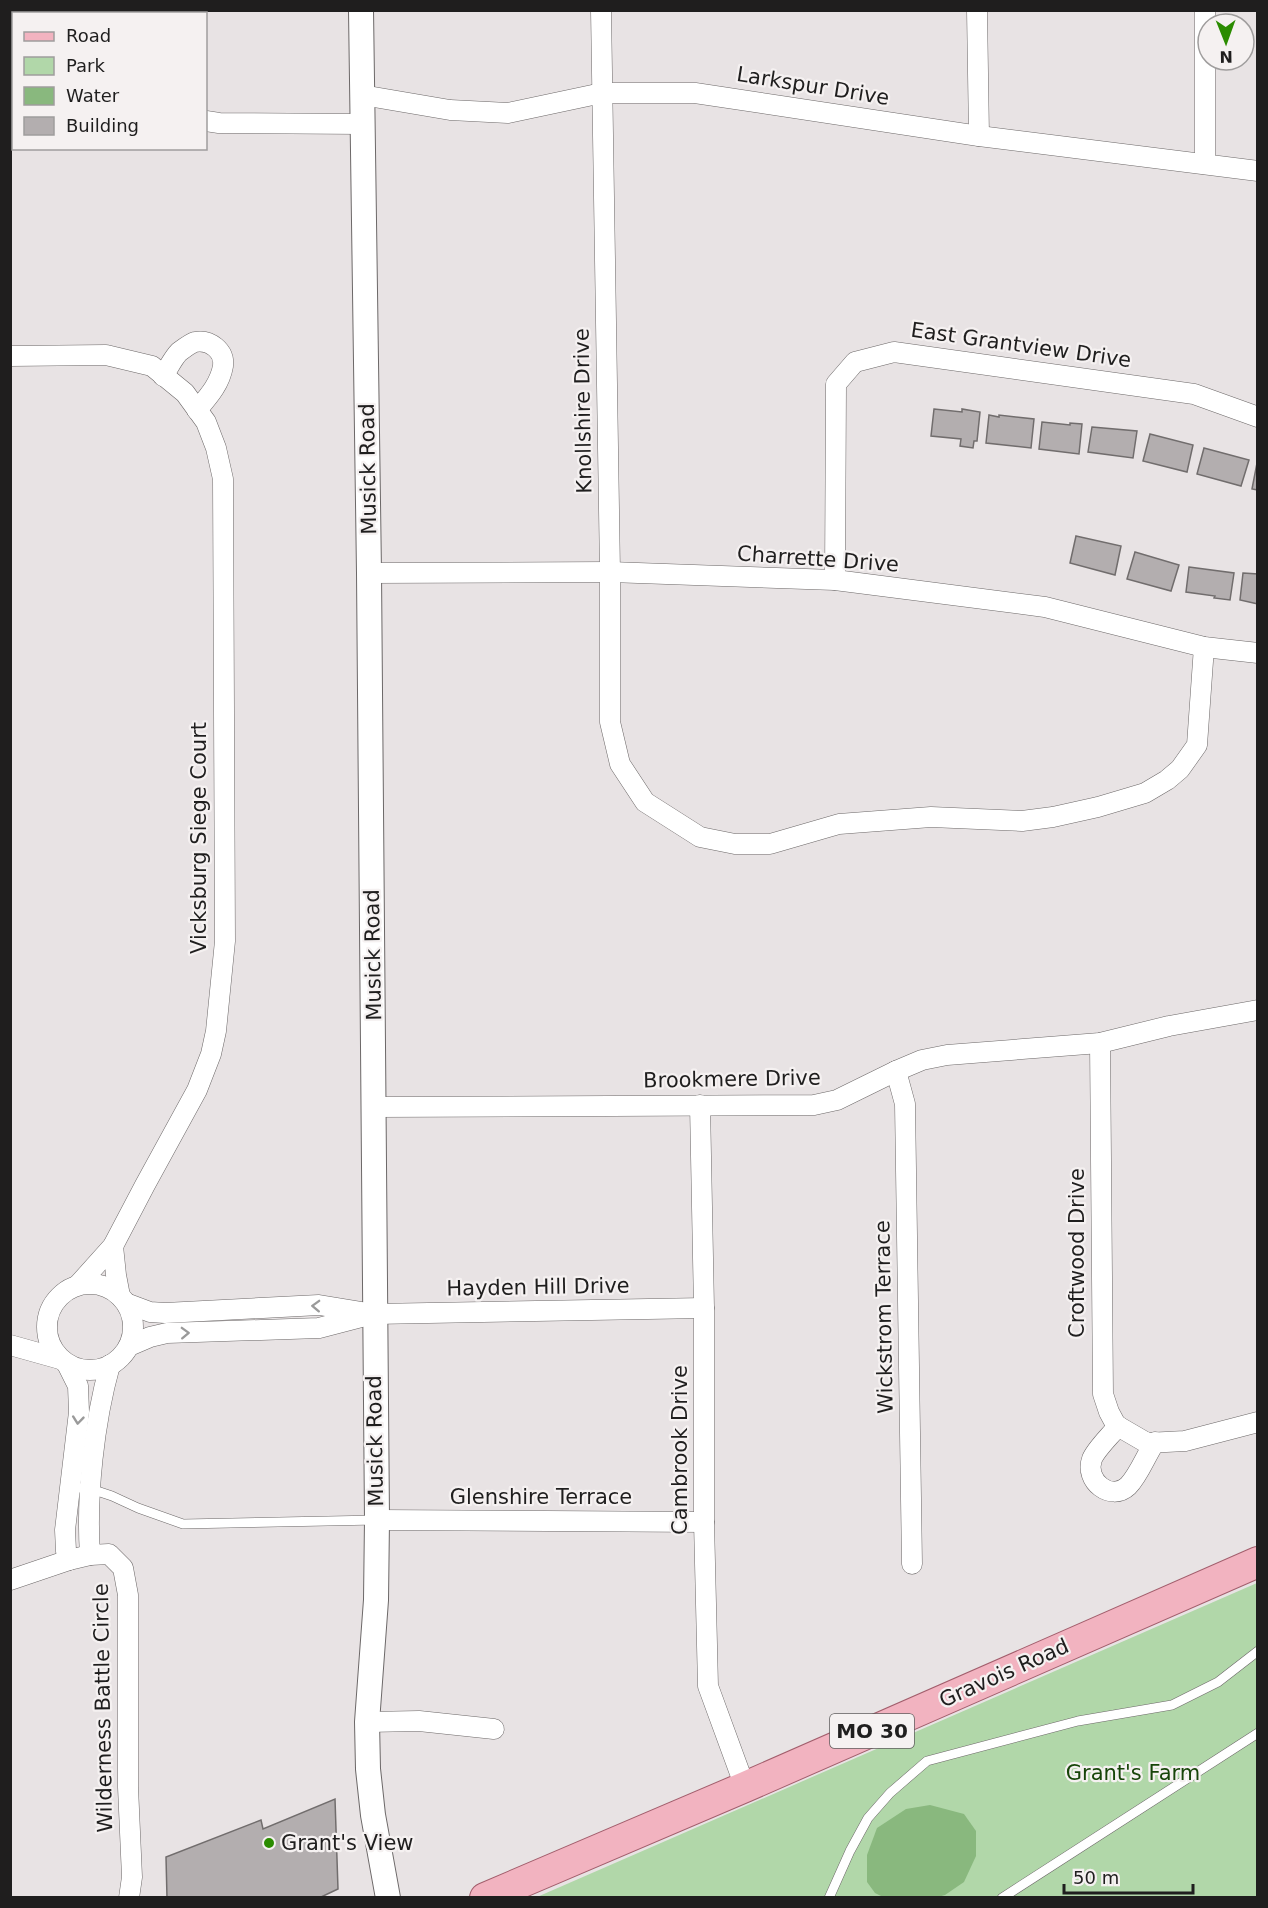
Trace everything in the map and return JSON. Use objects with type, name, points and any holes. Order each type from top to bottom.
[{"type":"main road","name":"Gravois Road","points":[[485,1898],[746,1787],[1257,1562]]},
{"type":"street","name":"Musick Road","points":[[361,10],[369,573],[377,1520],[376,1600],[367,1722],[368,1768],[373,1815],[388,1898]]},
{"type":"street","name":"Knollshire Drive","points":[[601,10],[610,572],[610,722],[620,764],[645,802],[700,837],[735,844],[770,844],[839,824],[931,817],[1022,821],[1098,807],[1145,793],[1167,780],[1180,769],[1197,745],[1204,647]]},
{"type":"street","points":[[977,10],[979,136]]},
{"type":"street","points":[[1205,10],[1205,164]]},
{"type":"street","name":"Larkspur Drive","points":[[362,95],[450,110],[508,114],[602,93],[695,93],[979,136],[1257,171]]},
{"type":"street","points":[[207,121],[363,124]]},
{"type":"street","points":[[163,376],[178,353],[195,342],[209,343],[219,350],[224,363],[219,378],[211,395],[197,410]]},
{"type":"street","name":"East Grantview Drive","points":[[834,579],[836,384],[855,362],[894,352],[1194,394],[1257,417]]},
{"type":"street","name":"Vicksburg Siege Court","points":[[10,356],[106,355],[152,366],[184,393],[206,422],[216,448],[223,479],[225,941],[212,1054],[197,1090],[113,1246],[78,1286]]},
{"type":"street","name":"Charrette Drive","points":[[369,573],[610,572],[834,579],[1045,607],[1204,647],[1257,653]]},
{"type":"street","name":"Brookmere Drive","points":[[374,1107],[814,1105],[837,1100],[922,1060],[947,1055],[1100,1043],[1169,1026],[1257,1010]]},
{"type":"street","name":"Croftwood Drive","points":[[1100,1043],[1102,1394],[1108,1412],[1118,1426]]},
{"type":"street","name":"Wickstrom Terrace","points":[[896,1071],[905,1104],[912,1564]]},
{"type":"street","name":"Cambrook Drive","points":[[700,1105],[708,1686],[746,1787]]},
{"type":"street","points":[[11,1345],[63,1361],[75,1368],[93,1370],[118,1360],[132,1338],[133,1319],[123,1299],[116,1275],[113,1246]]},
{"type":"street","points":[[11,1345],[47,1317],[55,1300],[62,1294],[87,1284],[105,1286],[123,1299],[150,1312],[319,1305],[374,1314]]},
{"type":"street","name":"Hayden Hill Drive","points":[[374,1314],[704,1308]]},
{"type":"street","points":[[129,1346],[167,1333],[319,1328],[374,1314]]},
{"type":"street","points":[[47,1317],[47,1335],[54,1352],[63,1361],[78,1386],[79,1397],[65,1539],[69,1560]]},
{"type":"street","points":[[90,1555],[91,1489],[101,1407],[110,1365]]},
{"type":"street","points":[[1151,1442],[1137,1474],[1126,1488],[1113,1491],[1102,1489],[1095,1483],[1092,1460],[1118,1426],[1151,1442],[1185,1441],[1257,1422]]},
{"type":"street","name":"Glenshire Terrace","points":[[377,1520],[704,1522]]},
{"type":"street","name":"Wilderness Battle Circle","points":[[10,1580],[90,1555],[109,1554],[123,1568],[128,1595],[128,1787],[132,1877],[129,1898]]},
{"type":"street","points":[[367,1722],[419,1721],[494,1729]]},
{"type":"lane","points":[[71,1487],[91,1489],[183,1524],[377,1520]]},
{"type":"lane","points":[[829,1898],[868,1818],[890,1793],[927,1761],[1078,1721],[1172,1705],[1218,1682],[1257,1651]]},
{"type":"lane","points":[[1002,1898],[1257,1733]]},
{"type":"green space","name":"Grant's Farm","points":[[1257,1583],[1257,1897],[537,1897]]},
{"type":"water","points":[[930,1805],[964,1814],[976,1831],[976,1856],[964,1882],[938,1897],[883,1897],[875,1893],[867,1882],[867,1855],[877,1828],[906,1809]]},
{"type":"building","points":[[934,409],[962,412],[962,409],[980,412],[977,441],[974,441],[973,448],[960,446],[961,439],[931,436]]},
{"type":"building","points":[[989,415],[1034,419],[1031,448],[986,443]]},
{"type":"building","points":[[1042,422],[1082,424],[1079,454],[1039,449]]},
{"type":"building","points":[[1092,427],[1137,431],[1133,458],[1088,452]]},
{"type":"building","points":[[1150,434],[1193,445],[1187,472],[1143,461]]},
{"type":"building","points":[[1204,448],[1249,460],[1241,486],[1197,474]]},
{"type":"building","points":[[1258,463],[1258,490],[1252,489]]},
{"type":"building","points":[[1076,536],[1121,546],[1115,575],[1070,563]]},
{"type":"building","points":[[1135,552],[1179,565],[1171,591],[1127,579]]},
{"type":"building","points":[[1189,567],[1234,573],[1230,600],[1186,592]]},
{"type":"building","points":[[1243,573],[1258,574],[1258,604],[1240,600]]},
{"type":"building","name":"Grant's View","points":[[335,1799],[338,1889],[319,1898],[167,1898],[166,1857],[261,1820],[263,1829]]},
{"type":"place","name":"Grant's View","points":[[269,1843]]}]
